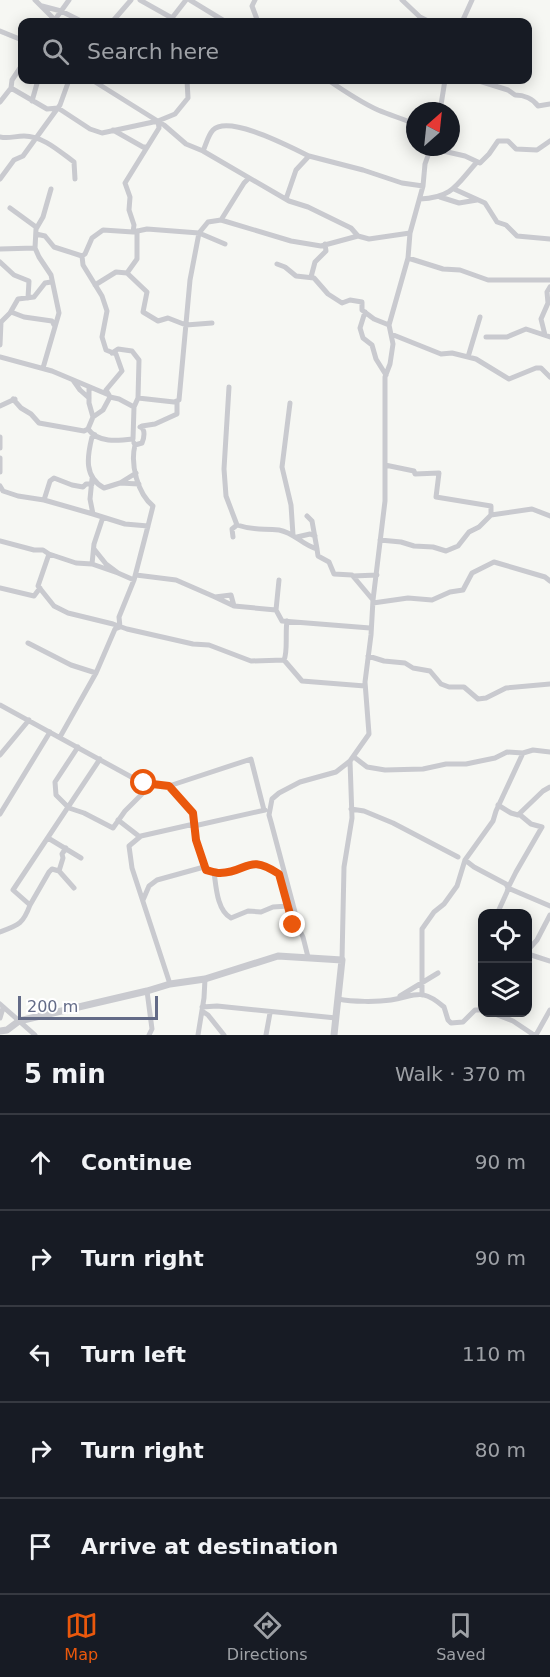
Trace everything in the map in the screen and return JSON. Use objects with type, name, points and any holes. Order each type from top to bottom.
[{"type":"street","points":[[35,0],[52,18]]},
{"type":"street","points":[[56,18],[69,0]]},
{"type":"street","points":[[115,18],[131,0]]},
{"type":"street","points":[[140,0],[172,18],[188,0],[219,18]]},
{"type":"street","points":[[255,0],[252,6],[256,18]]},
{"type":"street","points":[[402,0],[422,18]]},
{"type":"street","points":[[464,18],[472,0]]},
{"type":"street","points":[[42,6],[75,18]]},
{"type":"street","points":[[0,31],[18,38]]},
{"type":"street","points":[[0,102],[11,88],[12,80],[18,71]]},
{"type":"street","points":[[33,101],[37,84]]},
{"type":"street","points":[[0,179],[14,160],[23,156],[58,108],[67,84]]},
{"type":"street","points":[[98,84],[158,121],[186,144],[286,199],[351,228],[358,236]]},
{"type":"street","points":[[11,88],[46,109],[58,108],[90,129],[102,133],[158,121],[175,114],[188,98],[187,84]]},
{"type":"street","points":[[334,84],[376,109],[406,121]]},
{"type":"street","points":[[442,102],[445,84]]},
{"type":"street","points":[[489,84],[534,101],[538,106],[550,104]]},
{"type":"street","points":[[127,273],[137,259],[135,231],[129,210],[130,197],[125,183],[159,128],[158,121]]},
{"type":"street","points":[[202,151],[213,130],[221,126],[239,128],[260,134],[309,156],[402,183],[423,186]]},
{"type":"street","points":[[113,130],[147,147]]},
{"type":"street","points":[[0,137],[7,139],[22,136],[35,137],[47,143],[74,162],[75,179]]},
{"type":"street","points":[[460,155],[480,163],[498,141],[508,141],[516,149],[537,150],[550,141]]},
{"type":"street","points":[[286,199],[296,170],[309,156]]},
{"type":"street","points":[[267,810],[272,799],[279,793],[300,782],[336,772],[352,759],[369,734],[365,686],[385,501],[386,375],[393,344],[389,325],[408,258],[410,233],[420,200],[428,156]]},
{"type":"street","points":[[420,200],[440,197],[454,189],[477,162]]},
{"type":"street","points":[[220,220],[249,178]]},
{"type":"street","points":[[43,368],[58,313],[51,275],[35,248],[36,231],[43,218],[51,189]]},
{"type":"street","points":[[454,189],[485,203],[497,222],[506,225],[517,236],[550,239]]},
{"type":"street","points":[[440,197],[459,203],[477,200]]},
{"type":"street","points":[[10,208],[45,236],[54,247],[82,256]]},
{"type":"street","points":[[133,428],[155,424],[177,414],[190,280],[199,234],[208,222],[220,220],[291,241],[321,246],[358,236],[369,239],[410,233]]},
{"type":"street","points":[[0,406],[14,399],[39,423],[84,431],[88,429],[93,417],[103,410],[109,396],[106,390],[122,371],[116,354],[106,350],[102,337],[107,311],[83,265],[82,256],[92,238],[103,230],[147,229],[199,234],[225,244]]},
{"type":"street","points":[[311,277],[315,262],[326,251],[325,244]]},
{"type":"street","points":[[0,249],[35,248]]},
{"type":"street","points":[[408,258],[443,269],[460,270],[488,280],[550,280]]},
{"type":"street","points":[[0,262],[14,275],[29,281],[28,298]]},
{"type":"street","points":[[277,264],[296,276],[311,277],[328,294],[342,303],[350,300],[362,302],[362,310],[374,319],[389,325]]},
{"type":"street","points":[[95,285],[116,272],[127,273],[147,292],[143,312],[158,321],[168,318],[186,325],[213,323]]},
{"type":"street","points":[[0,345],[1,322],[11,312],[18,299],[34,297],[45,283],[51,282]]},
{"type":"street","points":[[547,336],[541,320],[548,303],[547,292],[550,287]]},
{"type":"street","points":[[11,312],[24,317],[52,321],[54,325]]},
{"type":"street","points":[[365,312],[360,328],[363,338],[372,345],[376,359],[386,375]]},
{"type":"street","points":[[468,357],[480,317]]},
{"type":"street","points":[[486,337],[507,337],[526,329],[547,336]]},
{"type":"street","points":[[391,334],[441,354],[452,353],[476,359],[509,379],[536,368],[541,368],[550,377]]},
{"type":"street","points":[[112,353],[118,349],[132,351],[139,360],[138,398],[134,407],[133,452],[136,473],[143,495],[153,506],[135,577],[119,617],[120,627]]},
{"type":"street","points":[[0,357],[43,368],[134,407]]},
{"type":"street","points":[[73,380],[89,398]]},
{"type":"street","points":[[89,387],[93,417]]},
{"type":"street","points":[[229,387],[224,469],[226,496],[237,525]]},
{"type":"street","points":[[138,398],[177,401]]},
{"type":"street","points":[[290,403],[282,467],[291,505],[295,536]]},
{"type":"street","points":[[88,429],[105,440],[142,443],[144,437],[142,426]]},
{"type":"street","points":[[93,514],[90,499],[92,482],[88,459],[94,435]]},
{"type":"street","points":[[0,437],[0,448]]},
{"type":"street","points":[[0,459],[0,472]]},
{"type":"street","points":[[385,465],[414,471],[415,474],[439,473],[436,497],[491,506],[491,514]]},
{"type":"street","points":[[44,500],[50,481],[54,478],[83,487],[92,482],[104,488],[120,483],[136,473]]},
{"type":"street","points":[[120,483],[139,484]]},
{"type":"street","points":[[0,498],[2,488],[18,496],[44,500],[125,524],[148,526]]},
{"type":"street","points":[[380,540],[433,547],[446,551],[458,546],[469,532],[479,527],[491,514],[532,509],[550,516]]},
{"type":"street","points":[[307,516],[312,521],[318,556],[329,562],[334,574],[377,575]]},
{"type":"street","points":[[92,564],[103,517]]},
{"type":"street","points":[[237,525],[253,530],[279,530],[295,536],[306,546],[317,549]]},
{"type":"street","points":[[233,537],[232,529],[237,525]]},
{"type":"street","points":[[295,536],[310,534],[315,536]]},
{"type":"street","points":[[0,541],[34,550],[43,550],[76,563],[92,564],[135,577],[176,579],[234,606],[276,610]]},
{"type":"street","points":[[94,548],[96,554],[118,573]]},
{"type":"street","points":[[49,554],[38,585],[54,606],[68,613],[193,644],[209,645],[251,661],[285,660]]},
{"type":"street","points":[[373,601],[408,598],[432,600],[450,592],[463,590],[472,573],[494,562],[545,577],[550,581]]},
{"type":"street","points":[[353,576],[373,601]]},
{"type":"street","points":[[279,580],[276,610],[282,621],[370,628]]},
{"type":"street","points":[[0,588],[34,596],[40,588]]},
{"type":"street","points":[[215,597],[231,595],[234,606]]},
{"type":"street","points":[[285,660],[287,621]]},
{"type":"street","points":[[60,737],[96,673],[115,629],[120,627]]},
{"type":"street","points":[[28,643],[71,665],[96,673]]},
{"type":"street","points":[[369,656],[430,671],[441,684],[449,687],[464,687],[478,699],[486,698],[506,688],[550,684]]},
{"type":"street","points":[[285,660],[302,681],[365,686]]},
{"type":"street","points":[[0,705],[135,779],[152,785],[169,786],[251,759],[308,957]]},
{"type":"street","points":[[0,754],[29,720]]},
{"type":"street","points":[[64,730],[71,744]]},
{"type":"street","points":[[0,814],[50,732]]},
{"type":"street","points":[[78,747],[56,782],[56,795],[69,807],[104,825],[113,828],[152,785]]},
{"type":"street","points":[[352,759],[367,767],[385,770],[423,769],[490,760],[507,752],[523,753],[533,750],[550,752]]},
{"type":"street","points":[[423,995],[421,984],[423,929],[434,912],[444,904],[457,886],[465,860],[493,822],[498,805],[523,753]]},
{"type":"street","points":[[30,905],[13,890],[100,759]]},
{"type":"street","points":[[334,1035],[342,960],[344,867],[351,809],[352,759]]},
{"type":"street","points":[[169,786],[193,813],[206,870],[220,873],[250,863],[264,864],[279,874],[293,925],[300,931]]},
{"type":"street","points":[[519,814],[550,787]]},
{"type":"street","points":[[498,805],[511,813],[519,814],[531,824],[542,827],[516,872],[499,909]]},
{"type":"street","points":[[351,809],[364,811],[393,823],[458,857]]},
{"type":"street","points":[[170,984],[143,900],[129,846],[140,837],[267,810]]},
{"type":"street","points":[[118,820],[140,837]]},
{"type":"street","points":[[48,838],[81,858]]},
{"type":"street","points":[[59,871],[62,854],[66,848]]},
{"type":"street","points":[[465,860],[506,884],[508,888],[550,906]]},
{"type":"street","points":[[143,900],[149,886],[157,880],[204,867]]},
{"type":"street","points":[[0,932],[21,924],[52,868],[59,871],[74,888]]},
{"type":"street","points":[[214,872],[220,903],[226,916],[231,918],[248,911],[261,912],[273,907],[288,906]]},
{"type":"street","points":[[532,947],[550,915]]},
{"type":"street","points":[[532,954],[550,961]]},
{"type":"street","points":[[0,1030],[7,1030],[19,1021],[170,984],[205,979],[278,956],[342,960]]},
{"type":"street","points":[[399,998],[438,973]]},
{"type":"street","points":[[198,1035],[205,979]]},
{"type":"street","points":[[147,991],[152,1029],[149,1035]]},
{"type":"street","points":[[339,999],[388,1000],[416,994],[423,995],[444,1007],[451,1023],[463,1022],[475,1010],[478,1010]]},
{"type":"street","points":[[2,1006],[35,1035]]},
{"type":"street","points":[[0,1018],[2,1006]]},
{"type":"street","points":[[202,1009],[217,1006],[336,1018]]},
{"type":"street","points":[[202,1009],[224,1035]]},
{"type":"street","points":[[503,1017],[535,1035],[550,1010]]},
{"type":"street","points":[[266,1035],[270,1013]]},
{"type":"route","points":[[144,783],[169,786],[193,813],[196,840],[206,870],[220,873],[250,863],[264,864],[279,874],[293,925]]}]
